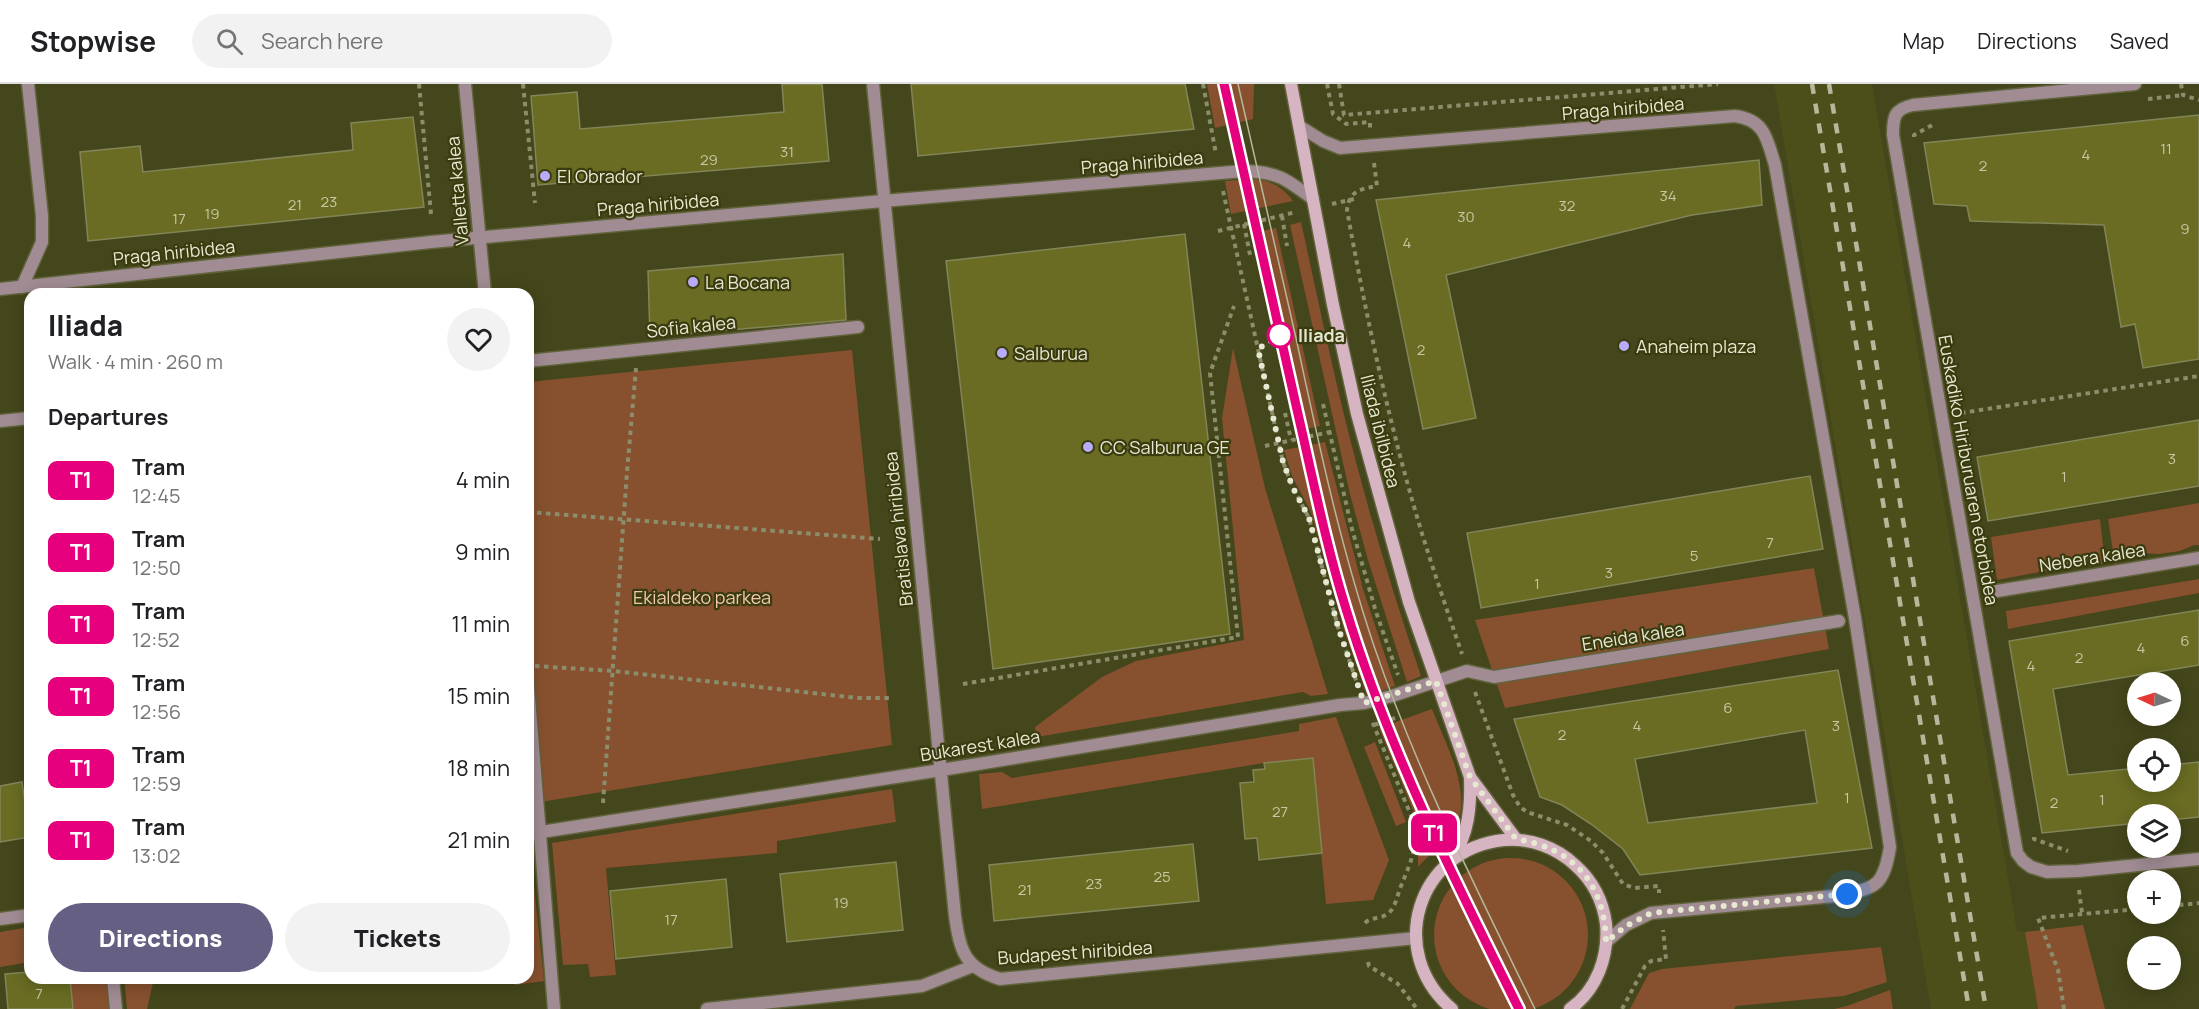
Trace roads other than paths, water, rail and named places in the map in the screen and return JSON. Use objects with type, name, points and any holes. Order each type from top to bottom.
[{"type":"main road","name":"Iliada ibilbidea","points":[[1291,84],[1333,305],[1357,414],[1409,602],[1470,777],[1516,839]]},
{"type":"main road","name":"Iliada ibilbidea","points":[[1449,862],[1458,850],[1468,818],[1470,777]]},
{"type":"main road","points":[[1452,1009],[1441,1000],[1428,981],[1419,961],[1416,924],[1424,897],[1430,885],[1449,862],[1460,854],[1486,842],[1516,839],[1534,842],[1568,859],[1594,887],[1601,904],[1606,923],[1606,942],[1601,968],[1588,991],[1570,1009]]},
{"type":"main road","points":[[1587,1009],[1588,991]]},
{"type":"street","points":[[22,287],[42,242],[42,216],[28,84]]},
{"type":"street","name":"Valletta kalea","points":[[465,84],[484,288]]},
{"type":"street","name":"Bratislava hiribidea","points":[[873,84],[958,935],[964,954],[973,966]]},
{"type":"street","name":"Euskadiko Hiriburuaren etorbidea","points":[[2135,84],[1902,107],[1896,113],[1893,122],[1893,135],[2017,853],[2031,867],[2047,872],[2199,859]]},
{"type":"street","name":"Praga hiribidea","points":[[1299,126],[1323,141],[1340,148],[1735,116],[1748,118],[1759,125],[1767,138],[1775,165],[1856,618],[1890,847],[1884,876],[1876,886],[1834,896],[1651,913],[1626,926],[1606,942]]},
{"type":"street","name":"Praga hiribidea","points":[[0,290],[480,238],[1244,171],[1269,172],[1287,179],[1314,203]]},
{"type":"street","name":"Sofia kalea","points":[[534,360],[858,327]]},
{"type":"street","points":[[0,421],[24,419]]},
{"type":"street","name":"Nebera kalea","points":[[1991,592],[2199,558]]},
{"type":"street","name":"Eneida kalea","points":[[1436,681],[1467,671],[1494,677],[1839,621]]},
{"type":"street","name":"Bukarest kalea","points":[[534,833],[1364,703],[1436,681]]},
{"type":"street","points":[[534,841],[554,1009]]},
{"type":"street","points":[[0,919],[24,916]]},
{"type":"street","name":"Budapest hiribidea","points":[[707,1009],[922,986],[973,966],[985,975],[1008,979],[1416,938]]},
{"type":"street","points":[[114,984],[116,1009]]},
{"type":"tram line","points":[[1224,84],[1331,557],[1346,609],[1402,763],[1470,912],[1519,1009]]},
{"type":"tram line","name":"T1","points":[[1224,84],[1314,487],[1346,609],[1375,694],[1399,754],[1448,863],[1519,1009]]},
{"type":"tram line","points":[[1238,84],[1330,493],[1374,646],[1429,785],[1535,1009]]},
{"type":"railway","points":[[1812,84],[1969,1009]]},
{"type":"railway","points":[[1829,84],[1986,1009]]},
{"type":"place","name":"El Obrador","points":[[545,176]]},
{"type":"place","name":"La Bocana","points":[[693,282]]},
{"type":"place","name":"Iliada","points":[[1280,335]]},
{"type":"place","name":"Anaheim plaza","points":[[1624,346]]},
{"type":"place","name":"Salburua","points":[[1002,353]]},
{"type":"place","name":"CC Salburua GE","points":[[1088,447]]},
{"type":"park label","name":"Ekialdeko parkea","points":[[702,597]]}]
